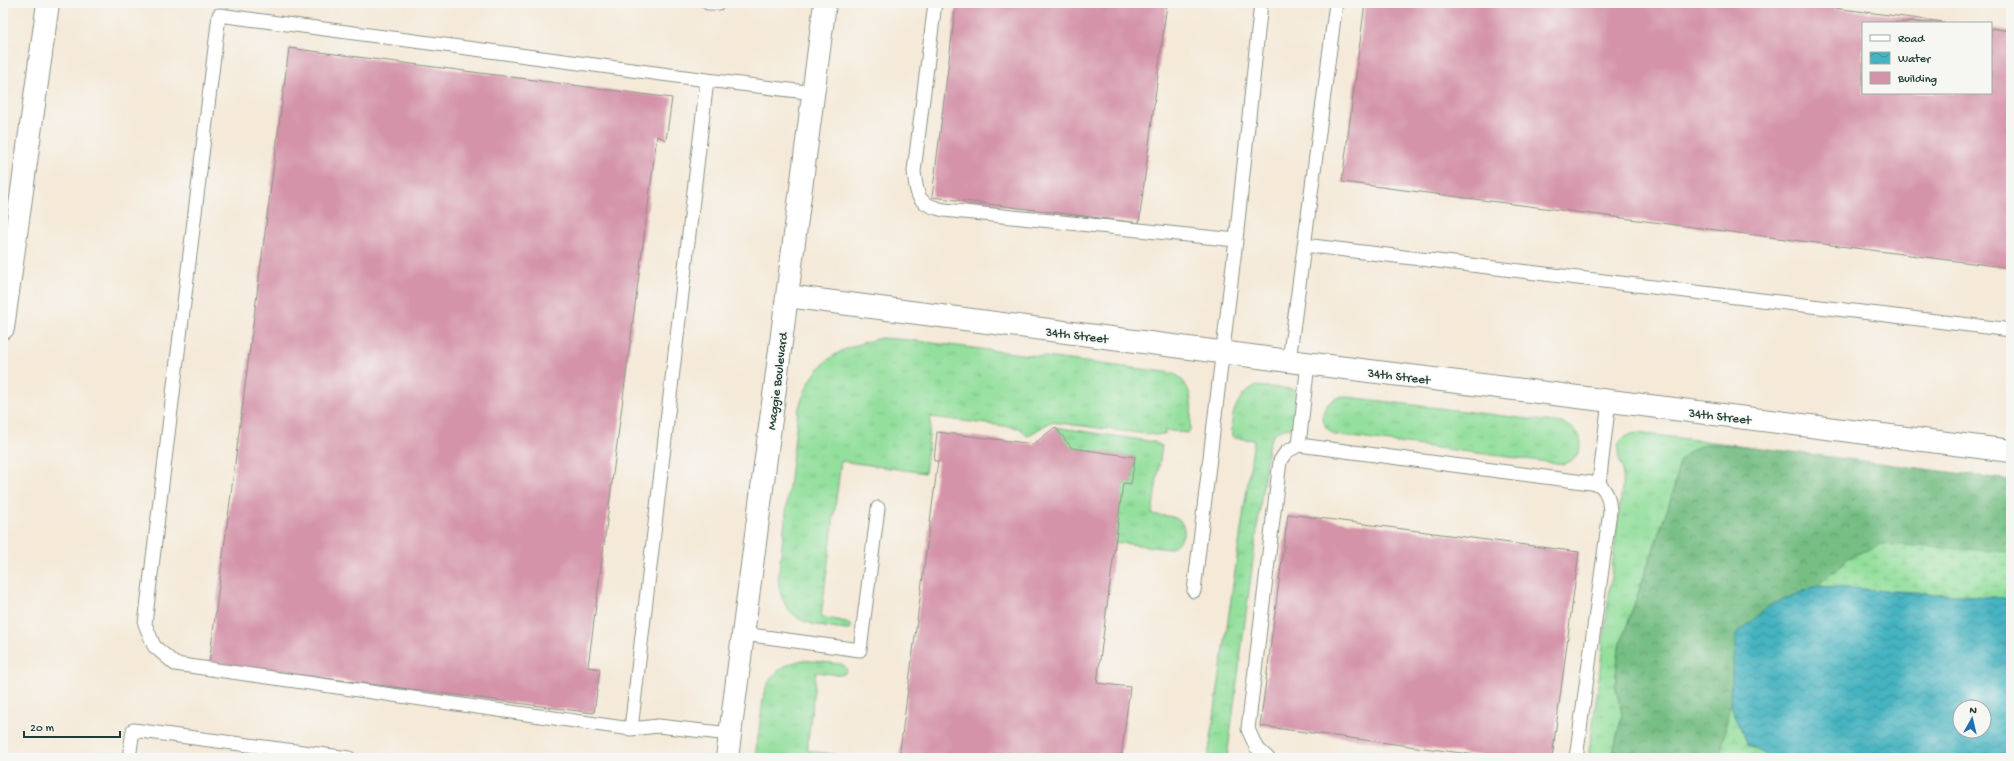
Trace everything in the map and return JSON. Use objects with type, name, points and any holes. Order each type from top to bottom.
[{"type":"street","points":[[3,328],[48,3]]},
{"type":"street","name":"Maggie Boulevard","points":[[727,758],[825,3]]},
{"type":"street","name":"34th Street","points":[[787,296],[1298,362],[2011,451]]},
{"type":"lane","points":[[708,3],[719,3]]},
{"type":"lane","points":[[936,3],[914,171],[919,196],[928,206],[944,210],[1236,240]]},
{"type":"lane","points":[[1194,591],[1236,240],[1261,3]]},
{"type":"lane","points":[[1299,445],[1298,362],[1304,245],[1336,3]]},
{"type":"lane","points":[[730,734],[658,726],[631,728],[175,664],[154,646],[145,624],[219,15],[814,93]]},
{"type":"lane","points":[[631,728],[707,80]]},
{"type":"lane","points":[[1304,245],[2011,330]]},
{"type":"lane","points":[[1600,484],[1609,401]]},
{"type":"lane","points":[[1268,758],[1256,747],[1248,729],[1280,461],[1286,452],[1299,445],[1600,484],[1605,489],[1609,498],[1610,511],[1576,758]]},
{"type":"lane","points":[[744,634],[860,650],[878,508]]},
{"type":"lane","points":[[129,758],[133,730],[349,758]]},
{"type":"green space","points":[[881,338],[909,340],[1173,373],[1180,378],[1189,391],[1191,406],[1190,430],[1187,433],[1165,430],[1165,434],[1155,435],[1051,422],[1027,436],[1020,428],[931,417],[925,473],[841,461],[821,617],[847,622],[852,627],[849,630],[845,630],[809,623],[792,613],[786,605],[781,594],[778,580],[798,411],[810,381],[827,361],[850,347]]},
{"type":"green space","points":[[1255,386],[1292,389],[1297,397],[1298,408],[1296,419],[1291,428],[1278,431],[1272,438],[1268,447],[1227,758],[1208,758],[1254,440],[1235,438],[1232,436],[1232,421],[1233,414],[1239,401],[1248,390]]},
{"type":"green space","points":[[1338,397],[1562,423],[1573,429],[1578,434],[1581,443],[1580,448],[1572,460],[1564,464],[1335,435],[1325,426],[1323,415],[1327,405]]},
{"type":"green space","points":[[1055,427],[1154,442],[1162,446],[1152,514],[1177,519],[1184,527],[1183,536],[1180,540],[1169,549],[1114,542],[1123,483],[1132,483],[1135,457],[1072,448]]},
{"type":"green space","points":[[1637,433],[1738,445],[1705,444],[1680,460],[1673,493],[1619,648],[1615,684],[1622,714],[1612,758],[1588,758],[1623,479],[1618,451],[1621,440],[1627,436]]},
{"type":"green space","points":[[1705,444],[1738,445],[2011,480],[2011,552],[1967,550],[1849,558],[1817,586],[1770,605],[1730,704],[1720,758],[1612,758],[1622,714],[1615,684],[1619,648],[1673,493],[1680,460],[1691,450]]},
{"type":"green space","points":[[1881,544],[2011,552],[2011,601],[2006,598],[1817,586],[1849,558]]},
{"type":"green space","points":[[803,660],[841,664],[845,666],[847,670],[844,674],[840,675],[816,672],[807,750],[853,758],[755,758],[764,693],[767,686],[774,675],[783,667]]},
{"type":"green space","points":[[1730,704],[1748,745],[1771,758],[1720,758]]},
{"type":"water","points":[[1817,586],[2006,598],[2011,601],[2011,758],[1771,758],[1748,745],[1730,704],[1736,635],[1770,605]]},
{"type":"building","points":[[956,3],[1167,3],[1139,223],[932,197]]},
{"type":"building","points":[[1365,3],[1795,3],[1944,22],[1862,22],[1862,94],[1992,94],[1992,28],[2011,31],[2011,268],[1342,182]]},
{"type":"building","points":[[289,48],[672,98],[666,140],[657,136],[588,667],[600,669],[594,713],[209,663]]},
{"type":"building","points":[[1055,427],[1072,448],[1135,457],[1131,484],[1123,483],[1097,683],[1130,687],[1121,758],[899,758],[938,461],[934,461],[937,432],[1034,444]]},
{"type":"building","points":[[1288,514],[1579,552],[1552,758],[1499,758],[1260,726]]}]
